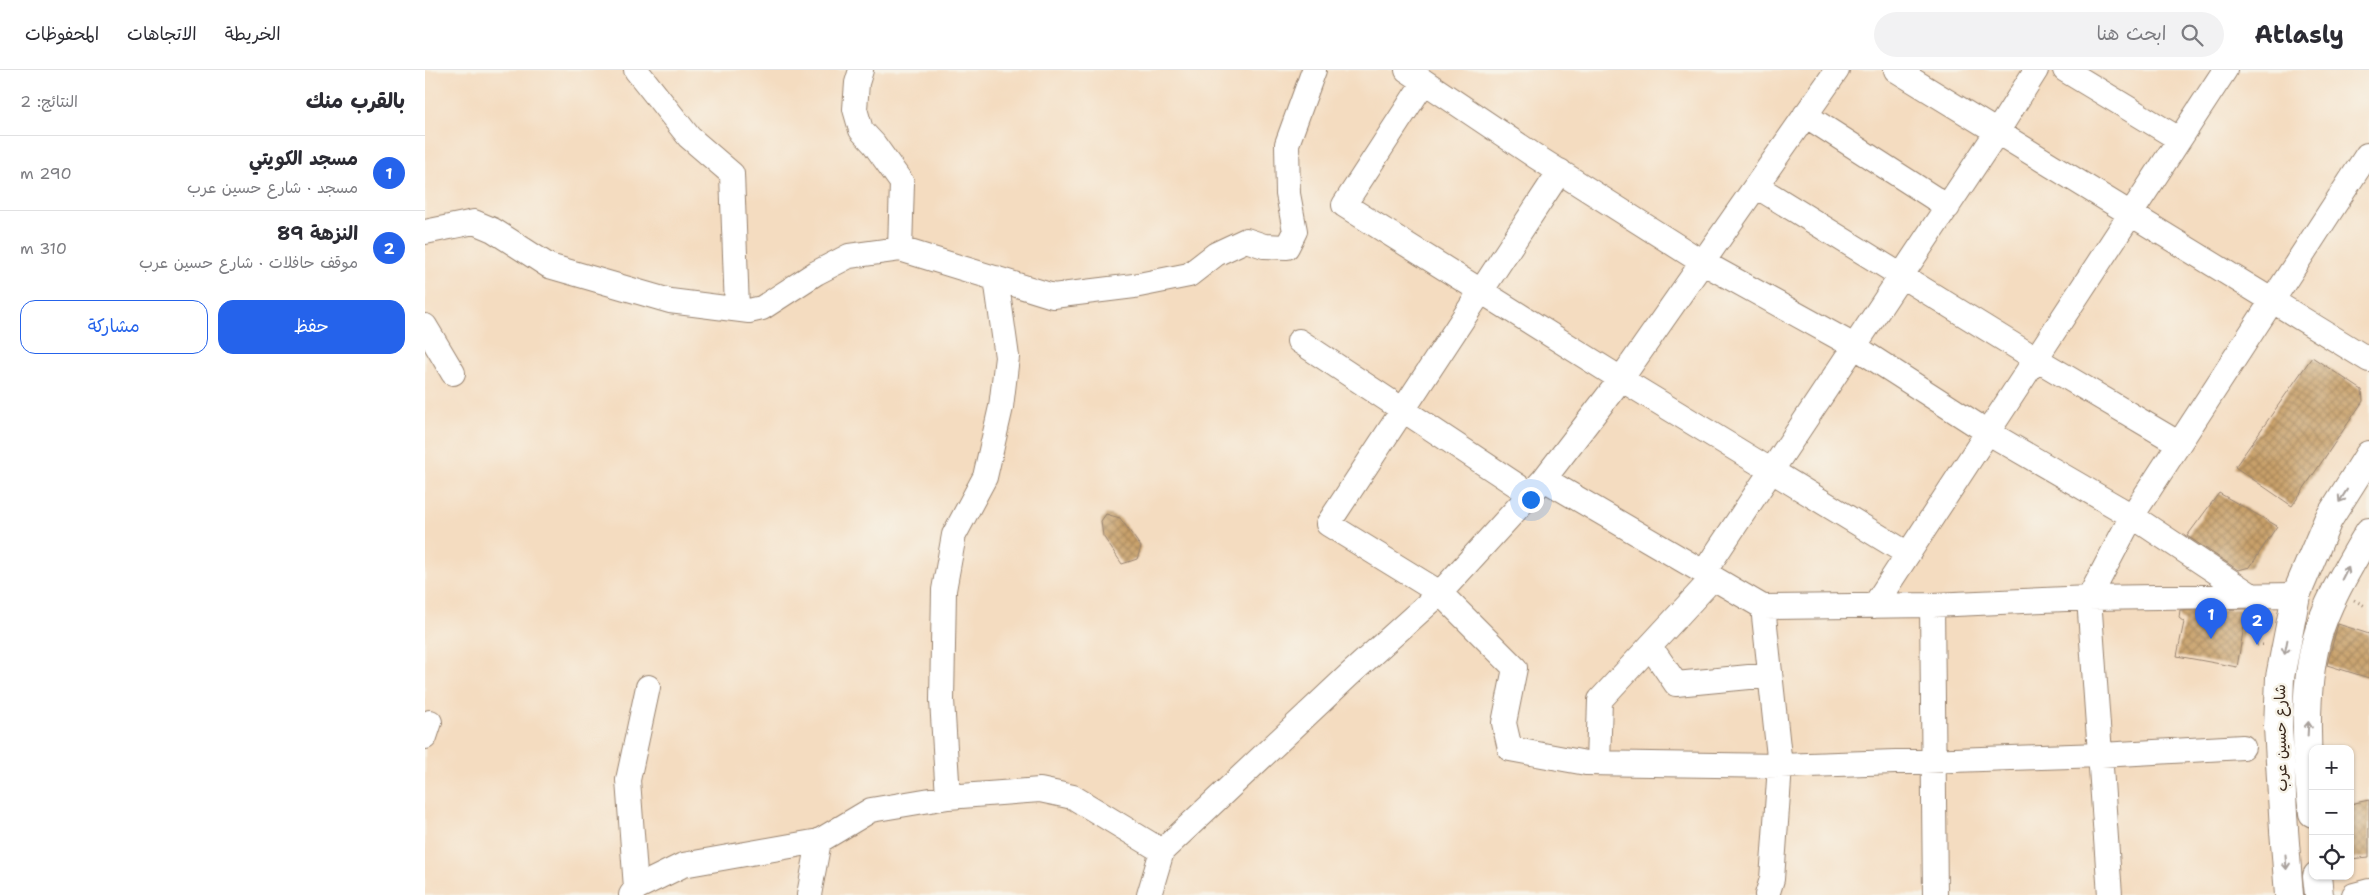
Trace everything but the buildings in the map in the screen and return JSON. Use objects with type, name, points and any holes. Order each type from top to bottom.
[{"type":"main road","name":"شارع حسين عرب","points":[[2289,895],[2278,727],[2280,685],[2296,595],[2327,520],[2369,455]]},
{"type":"main road","name":"شارع حسين عرب","points":[[2311,790],[2307,747],[2310,692],[2317,638],[2347,570],[2369,532]]},
{"type":"main road","points":[[2317,880],[2319,895]]},
{"type":"main road","points":[[2328,880],[2332,895]]},
{"type":"street","points":[[636,70],[689,137],[732,174],[737,309]]},
{"type":"street","points":[[861,70],[855,109],[861,130],[880,151],[902,183],[900,249]]},
{"type":"street","points":[[425,232],[474,222],[493,230],[549,266],[670,301],[749,311],[762,308],[816,273],[849,256],[900,249],[1053,296],[1134,286],[1189,275],[1216,254],[1246,240],[1264,246],[1287,247],[1295,231],[1288,194],[1287,144],[1314,70]]},
{"type":"street","points":[[1149,895],[1163,851],[1349,674],[1440,593],[1537,486],[1621,379],[1837,70]]},
{"type":"street","points":[[1896,70],[2369,360]]},
{"type":"street","points":[[1598,763],[1599,700],[1650,646],[1708,575],[1771,471],[1997,132],[2035,70]]},
{"type":"street","points":[[2065,70],[2179,139]]},
{"type":"street","points":[[1874,606],[2225,70]]},
{"type":"street","points":[[1908,554],[1621,379],[1344,205],[1416,76],[1702,262],[1854,346],[1989,433],[2132,516],[2251,595]]},
{"type":"street","points":[[1805,116],[1947,207]]},
{"type":"street","points":[[2109,895],[2089,598],[2132,516],[2367,155],[2369,156]]},
{"type":"street","points":[[1560,171],[1328,524],[1440,593],[1515,668],[1504,723],[1510,748],[1586,763],[1780,766],[1934,759],[2101,755],[2243,747]]},
{"type":"street","points":[[1756,186],[2036,359],[2179,443]]},
{"type":"street","points":[[948,797],[941,700],[945,590],[954,535],[985,477],[1001,407],[1007,358],[996,278]]},
{"type":"street","points":[[425,326],[453,373]]},
{"type":"street","points":[[1299,341],[1403,410],[1537,486],[1708,575],[1763,607],[1932,605],[2089,598],[2296,595]]},
{"type":"street","points":[[1932,605],[1935,895]]},
{"type":"street","points":[[1763,607],[1780,766],[1772,879],[1767,895]]},
{"type":"street","points":[[1650,646],[1676,684],[1770,675]]},
{"type":"street","points":[[648,687],[628,780],[633,891],[683,865],[819,841],[871,810],[948,797],[1040,790],[1073,797],[1163,851]]},
{"type":"street","points":[[809,895],[819,841]]},
{"type":"street","points":[[2354,895],[2369,891]]},
{"type":"place","name":"مسجد الكويتي","points":[[2211,639]]},
{"type":"place","name":"النزهة 89","points":[[2257,645]]}]
